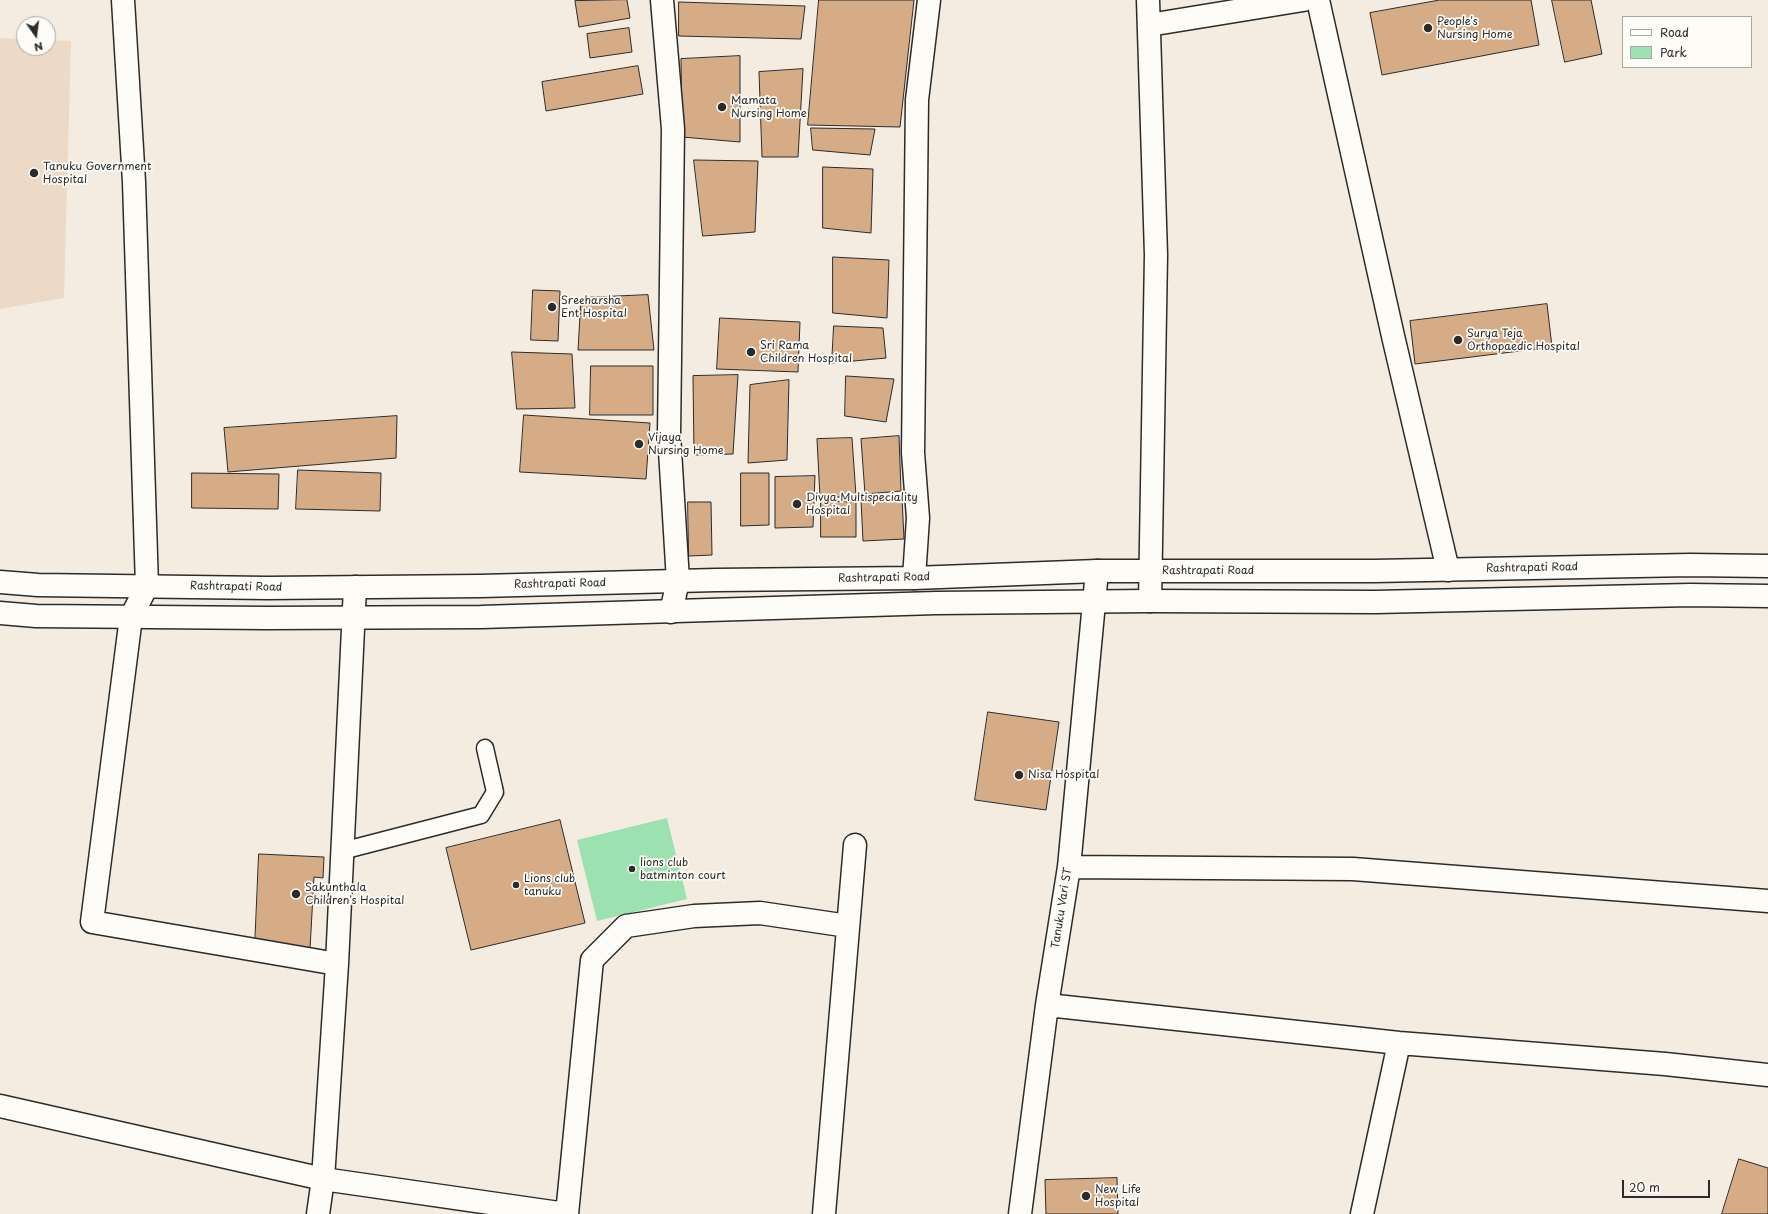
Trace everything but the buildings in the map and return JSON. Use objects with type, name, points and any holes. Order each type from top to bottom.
[{"type":"street","points":[[123,0],[134,182],[147,586],[132,617],[92,922],[337,964]]},
{"type":"street","points":[[662,0],[674,129],[669,434],[678,581],[671,612]]},
{"type":"street","points":[[914,578],[918,518],[913,454],[917,108],[929,0]]},
{"type":"street","points":[[1148,0],[1156,254],[1149,571],[1150,601]]},
{"type":"street","points":[[1149,25],[1303,0]]},
{"type":"street","points":[[1318,0],[1393,336],[1448,570]]},
{"type":"street","name":"Rashtrapati Road","points":[[0,582],[38,585],[356,587],[914,578],[1097,571],[1374,572],[1690,565],[1768,566]]},
{"type":"street","name":"Tanuku Vari ST","points":[[1020,1214],[1047,1005],[1069,867],[1097,571]]},
{"type":"street","points":[[318,1214],[323,1179],[337,964],[356,587]]},
{"type":"street","points":[[0,613],[36,616],[354,618],[671,612],[936,603],[1150,601],[1375,602],[1690,595],[1768,596]]},
{"type":"street","points":[[824,1214],[855,845]]},
{"type":"street","points":[[1069,867],[1353,869],[1768,900]]},
{"type":"street","points":[[0,1106],[323,1179],[567,1214],[592,960],[626,926],[694,916],[760,913],[848,926]]},
{"type":"street","points":[[1047,1005],[1399,1043],[1665,1064],[1768,1075]]},
{"type":"street","points":[[1362,1214],[1399,1043]]},
{"type":"lane","points":[[342,851],[481,815],[496,792],[485,748]]},
{"type":"shaded area","name":"Tanuku Government Hospital","points":[[0,38],[16,39],[16,56],[56,56],[56,40],[71,41],[64,298],[0,309]]},
{"type":"green space","name":"lions club batminton court","points":[[667,818],[687,899],[597,921],[577,840]]},
{"type":"place","name":"People's Nursing Home","points":[[1428,28]]},
{"type":"place","name":"Mamata Nursing Home","points":[[722,107]]},
{"type":"place","name":"Tanuku Government Hospital","points":[[34,173]]},
{"type":"place","name":"Sreeharsha Ent Hospital","points":[[552,307]]},
{"type":"place","name":"Surya Teja Orthopaedic Hospital","points":[[1458,340]]},
{"type":"place","name":"Sri Rama Children Hospital","points":[[751,352]]},
{"type":"place","name":"Vijaya Nursing Home","points":[[639,444]]},
{"type":"place","name":"Divya Multispeciality Hospital","points":[[797,504]]},
{"type":"place","name":"Nisa Hospital","points":[[1019,775]]},
{"type":"place","name":"lions club batminton court","points":[[632,869]]},
{"type":"place","name":"Lions club tanuku","points":[[516,885]]},
{"type":"place","name":"Sakunthala Children's Hospital","points":[[296,894]]},
{"type":"place","name":"New Life Hospital","points":[[1086,1196]]}]
